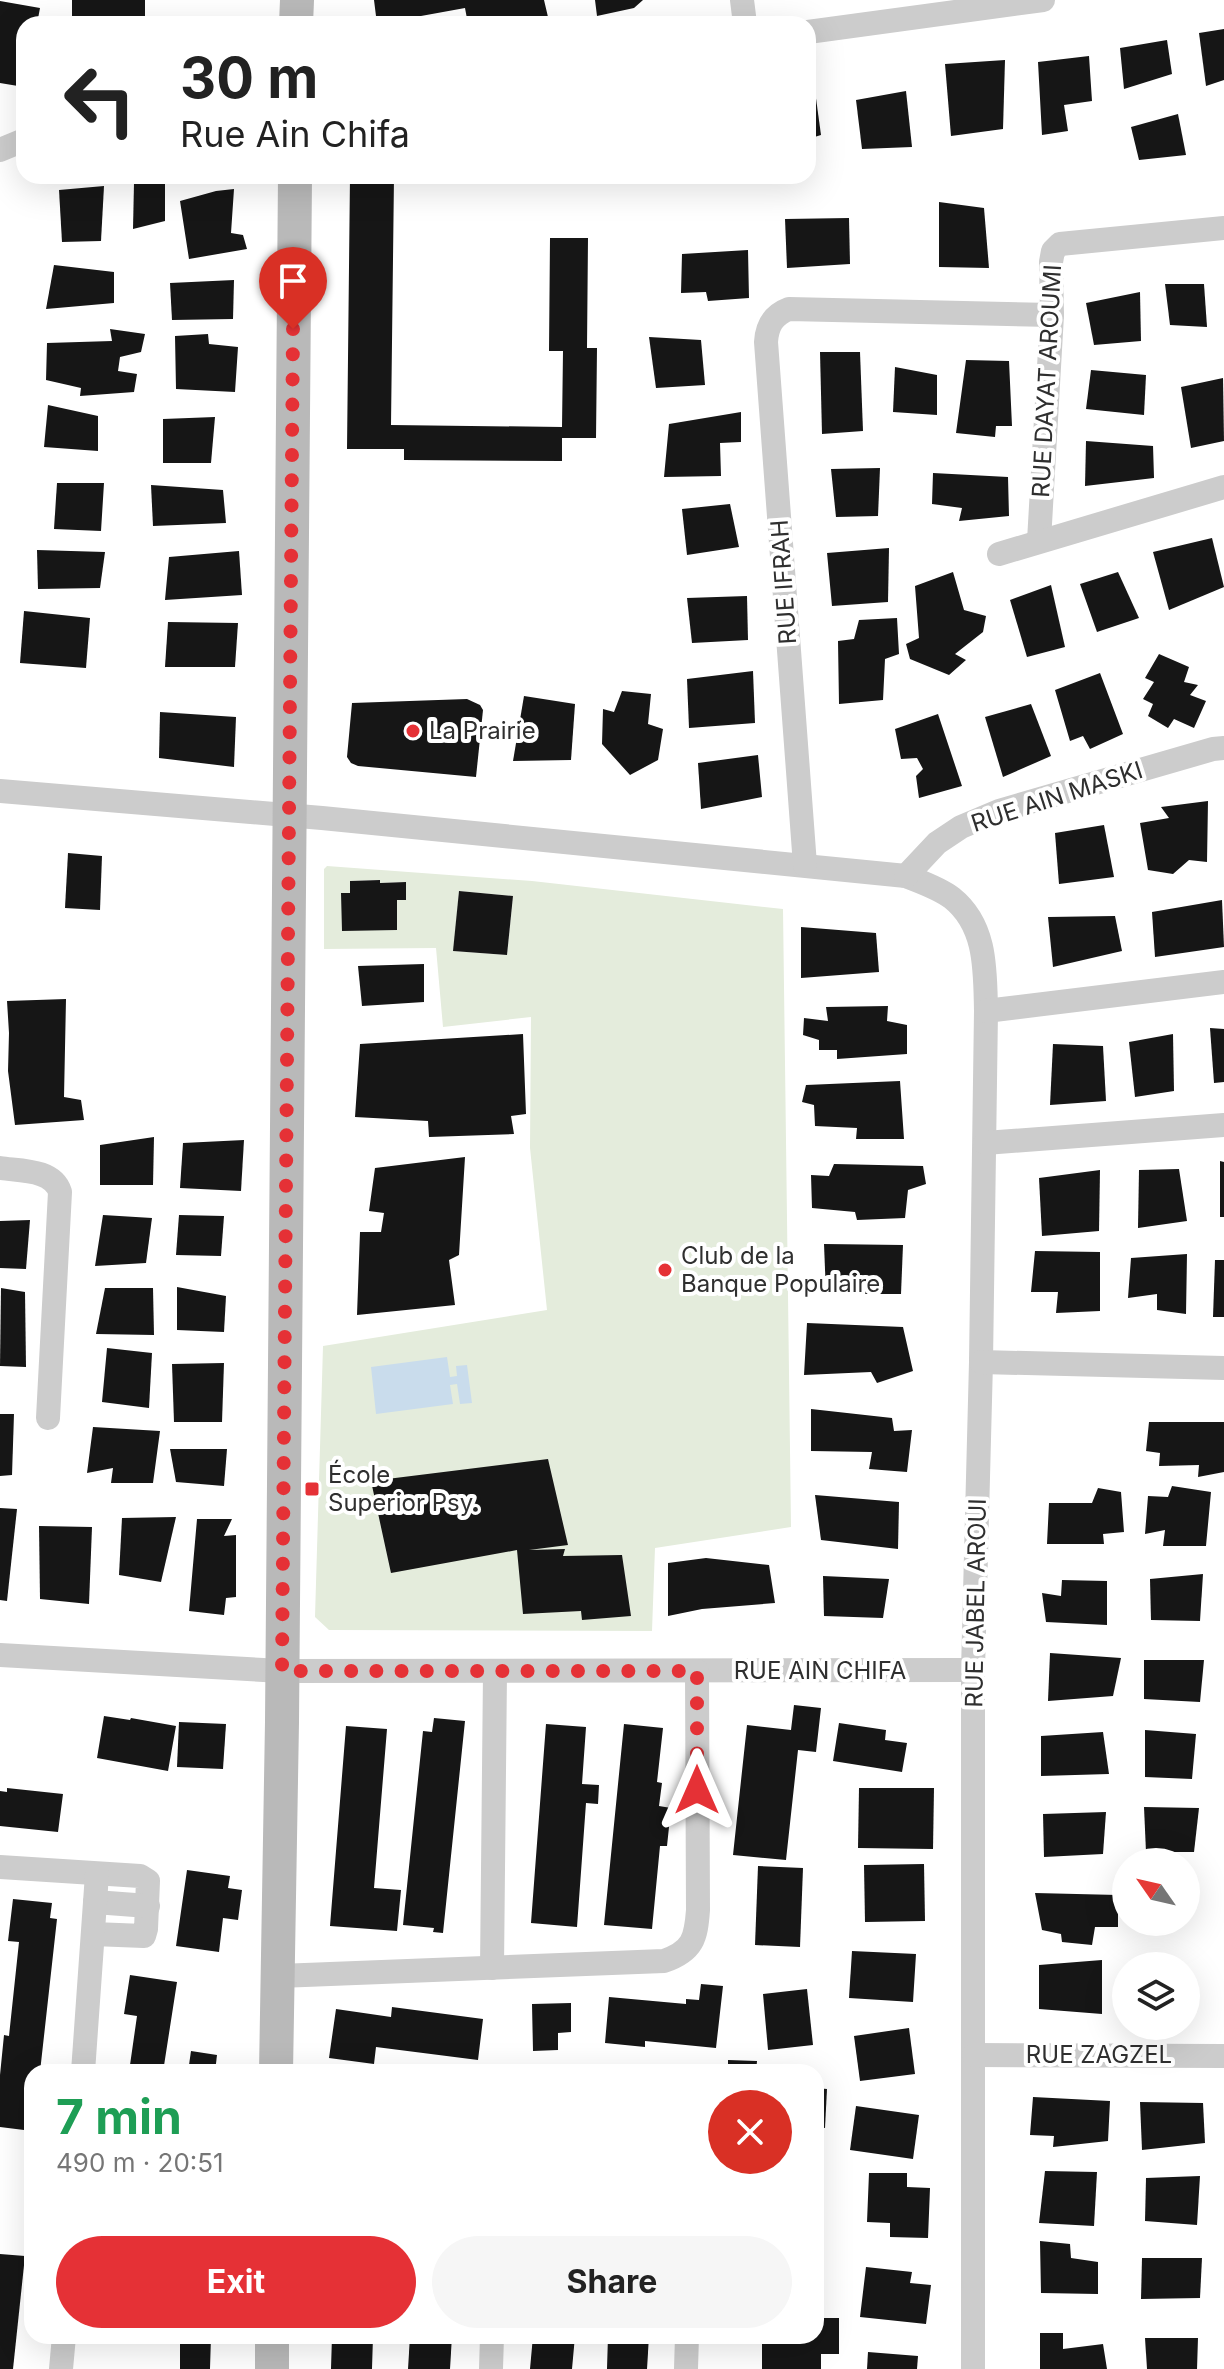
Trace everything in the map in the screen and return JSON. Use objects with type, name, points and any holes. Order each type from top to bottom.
[{"type":"main road","points":[[276,2064],[295,184]]},
{"type":"main road","points":[[272,2344],[272,2369]]},
{"type":"street","points":[[816,31],[1043,0]]},
{"type":"street","name":"RUE DAYAT AROUMI","points":[[1039,541],[1053,251],[1060,244],[1224,228]]},
{"type":"street","name":"RUE IFRAH","points":[[805,865],[766,342],[768,327],[781,312],[789,309],[1052,315]]},
{"type":"street","name":"RUE DAYAT AROUMI","points":[[999,554],[1224,487]]},
{"type":"street","name":"RUE AIN MASKI","points":[[906,876],[937,843],[961,827],[999,811],[1224,748]]},
{"type":"street","name":"RUE JABEL AROUI","points":[[0,791],[289,815],[906,876],[952,898],[971,921],[985,960],[986,1011],[973,1670],[973,2369]]},
{"type":"street","points":[[986,1011],[1224,982]]},
{"type":"street","points":[[985,1143],[1224,1125]]},
{"type":"street","points":[[0,1168],[49,1176],[57,1183],[60,1192],[48,1418]]},
{"type":"street","points":[[981,1362],[1224,1368]]},
{"type":"street","name":"RUE AIN CHIFA","points":[[0,1655],[282,1671],[973,1670]]},
{"type":"street","points":[[279,1976],[664,1961],[679,1956],[692,1942],[698,1910],[697,1671]]},
{"type":"street","points":[[492,1968],[495,1672]]},
{"type":"street","points":[[0,1867],[145,1878],[149,1885],[144,1936],[93,1934]]},
{"type":"street","points":[[84,2064],[97,1874]]},
{"type":"street","points":[[95,1902],[148,1906]]},
{"type":"street","name":"RUE ZAGZEL","points":[[974,2055],[1224,2056]]},
{"type":"street","points":[[61,2369],[63,2344]]},
{"type":"street","points":[[491,2369],[492,2344]]},
{"type":"street","points":[[686,2369],[687,2344]]},
{"type":"green space","name":"Club de la Banque Populaire","points":[[327,866],[532,881],[783,909],[791,1527],[655,1548],[652,1631],[329,1630],[315,1617],[323,1346],[547,1310],[530,1148],[531,1017],[443,1027],[436,948],[324,949],[324,869]],"holes":[[[379,880],[380,883],[405,882],[406,900],[342,893],[350,893],[350,881]],[[459,891],[513,896],[507,955],[454,951]]]},
{"type":"water","points":[[447,1357],[450,1377],[457,1376],[456,1366],[467,1365],[472,1403],[460,1404],[457,1384],[450,1385],[453,1404],[376,1414],[371,1367]]},
{"type":"building","points":[[72,0],[145,0],[145,16],[72,16]]},
{"type":"building","points":[[374,0],[544,0],[548,16],[466,16],[465,8],[421,16],[376,16]]},
{"type":"building","points":[[595,0],[643,0],[634,8],[597,16]]},
{"type":"building","points":[[0,1],[40,8],[38,16],[16,16],[16,86],[0,83]]},
{"type":"building","points":[[1224,29],[1224,80],[1206,86],[1199,33]]},
{"type":"building","points":[[1167,40],[1172,74],[1124,89],[1120,48]]},
{"type":"building","points":[[1089,56],[1092,101],[1064,105],[1068,131],[1042,135],[1038,62]]},
{"type":"building","points":[[1005,60],[1003,129],[951,136],[945,64]]},
{"type":"building","points":[[906,91],[912,147],[862,149],[856,100]]},
{"type":"building","points":[[816,98],[821,135],[816,137]]},
{"type":"building","points":[[1178,114],[1186,155],[1139,160],[1131,127]]},
{"type":"building","points":[[134,184],[165,184],[165,221],[133,229]]},
{"type":"building","points":[[350,184],[394,184],[391,425],[562,427],[563,351],[549,351],[550,238],[588,238],[587,348],[597,348],[596,438],[562,438],[562,461],[404,460],[404,449],[347,449]]},
{"type":"building","points":[[104,186],[101,241],[62,242],[59,190]]},
{"type":"building","points":[[234,189],[231,233],[243,235],[247,249],[189,259],[180,201]]},
{"type":"building","points":[[939,202],[984,208],[989,268],[939,267]]},
{"type":"building","points":[[849,218],[850,264],[787,268],[785,219]]},
{"type":"building","points":[[748,250],[749,298],[708,301],[706,292],[681,293],[682,254]]},
{"type":"building","points":[[54,265],[114,272],[114,303],[46,309]]},
{"type":"building","points":[[234,280],[233,319],[172,320],[170,283]]},
{"type":"building","points":[[1165,284],[1204,284],[1207,327],[1170,325]]},
{"type":"building","points":[[1140,292],[1141,341],[1094,345],[1086,303]]},
{"type":"building","points":[[110,329],[145,334],[141,352],[120,357],[118,371],[137,374],[134,392],[80,396],[81,388],[46,380],[47,343],[112,341]]},
{"type":"building","points":[[208,334],[209,344],[238,347],[235,392],[176,389],[175,336]]},
{"type":"building","points":[[649,337],[701,340],[705,385],[656,388]]},
{"type":"building","points":[[820,352],[860,352],[863,431],[822,434]]},
{"type":"building","points":[[966,360],[1009,361],[1012,426],[996,426],[995,437],[956,433]]},
{"type":"building","points":[[895,367],[937,375],[937,415],[893,412]]},
{"type":"building","points":[[1091,370],[1146,375],[1144,415],[1086,409]]},
{"type":"building","points":[[1223,378],[1224,441],[1191,448],[1181,387]]},
{"type":"building","points":[[48,405],[98,416],[98,451],[44,447]]},
{"type":"building","points":[[741,412],[741,442],[720,443],[721,476],[664,477],[669,424]]},
{"type":"building","points":[[215,417],[211,463],[163,463],[163,419]]},
{"type":"building","points":[[1086,441],[1153,446],[1154,478],[1085,486]]},
{"type":"building","points":[[880,468],[878,516],[836,517],[831,469]]},
{"type":"building","points":[[933,473],[1008,477],[1009,516],[959,521],[962,508],[932,504]]},
{"type":"building","points":[[57,483],[104,483],[101,531],[54,529]]},
{"type":"building","points":[[151,485],[223,490],[226,523],[153,526]]},
{"type":"building","points":[[730,504],[739,547],[687,555],[682,509]]},
{"type":"building","points":[[1212,538],[1224,587],[1169,610],[1153,552]]},
{"type":"building","points":[[889,548],[888,602],[832,606],[827,553]]},
{"type":"building","points":[[37,550],[105,552],[100,588],[38,589]]},
{"type":"building","points":[[239,551],[242,595],[165,600],[169,557]]},
{"type":"building","points":[[953,572],[964,610],[986,616],[983,632],[955,654],[966,660],[949,675],[910,659],[906,644],[919,638],[915,586]]},
{"type":"building","points":[[1118,572],[1139,618],[1097,632],[1080,584]]},
{"type":"building","points":[[1051,585],[1065,647],[1027,657],[1010,600]]},
{"type":"building","points":[[747,596],[748,640],[692,643],[687,598]]},
{"type":"building","points":[[24,611],[90,618],[86,668],[20,663]]},
{"type":"building","points":[[897,618],[899,654],[885,659],[883,700],[839,704],[838,641],[854,639],[859,620]]},
{"type":"building","points":[[168,622],[238,623],[235,667],[165,667]]},
{"type":"building","points":[[1159,654],[1189,667],[1184,682],[1198,685],[1190,695],[1206,701],[1194,728],[1174,719],[1168,728],[1148,716],[1153,704],[1143,699],[1154,682],[1145,678]]},
{"type":"building","points":[[753,671],[755,723],[689,728],[687,679]]},
{"type":"building","points":[[1100,673],[1123,734],[1090,749],[1083,736],[1070,741],[1055,690]]},
{"type":"building","points":[[622,691],[651,694],[648,724],[663,729],[658,760],[630,775],[602,744],[603,709],[614,712]]},
{"type":"building","points":[[524,696],[575,704],[571,760],[513,761]]},
{"type":"building","points":[[467,699],[480,705],[483,710],[476,777],[358,766],[347,757],[352,703]]},
{"type":"building","points":[[1031,704],[1051,756],[1003,777],[985,717]]},
{"type":"building","points":[[160,712],[236,717],[234,767],[159,758]]},
{"type":"building","points":[[938,714],[962,786],[919,798],[916,776],[923,769],[917,758],[901,759],[895,729]]},
{"type":"building","points":[[758,755],[762,797],[701,809],[698,763]]},
{"type":"building","points":[[1208,801],[1207,862],[1189,860],[1173,874],[1148,870],[1140,823],[1169,818],[1161,807]]},
{"type":"building","points":[[1104,825],[1114,877],[1059,884],[1055,833]]},
{"type":"building","points":[[68,853],[102,856],[100,910],[65,908]]},
{"type":"building","points":[[380,880],[380,883],[406,882],[406,900],[397,900],[397,930],[342,931],[341,893],[350,893],[350,881]]},
{"type":"building","points":[[459,891],[513,896],[507,955],[453,951]]},
{"type":"building","points":[[1222,900],[1224,947],[1155,957],[1152,912]]},
{"type":"building","points":[[1115,916],[1122,951],[1053,967],[1048,917]]},
{"type":"building","points":[[801,927],[876,933],[879,972],[801,978]]},
{"type":"building","points":[[424,964],[424,1002],[362,1006],[358,966]]},
{"type":"building","points":[[66,999],[64,1097],[81,1100],[84,1120],[15,1125],[8,1071],[7,1001]]},
{"type":"building","points":[[888,1006],[887,1021],[907,1025],[907,1054],[837,1059],[837,1050],[819,1050],[819,1040],[803,1035],[804,1018],[828,1021],[826,1007]]},
{"type":"building","points":[[1210,1028],[1224,1029],[1224,1082],[1214,1083]]},
{"type":"building","points":[[523,1034],[526,1114],[511,1116],[514,1134],[429,1137],[428,1121],[355,1117],[360,1044]]},
{"type":"building","points":[[1173,1034],[1174,1091],[1135,1097],[1129,1042]]},
{"type":"building","points":[[1053,1044],[1103,1046],[1106,1101],[1050,1105]]},
{"type":"building","points":[[900,1081],[904,1139],[856,1139],[857,1128],[815,1126],[814,1105],[802,1102],[806,1085]]},
{"type":"building","points":[[154,1137],[153,1185],[100,1185],[100,1145]]},
{"type":"building","points":[[244,1140],[241,1191],[180,1188],[183,1143]]},
{"type":"building","points":[[465,1157],[459,1255],[449,1260],[455,1305],[357,1315],[360,1232],[381,1232],[384,1213],[369,1211],[375,1168]]},
{"type":"building","points":[[1220,1161],[1224,1162],[1224,1217],[1220,1217]]},
{"type":"building","points":[[834,1164],[923,1166],[926,1184],[908,1190],[905,1218],[857,1220],[855,1212],[812,1208],[811,1175],[829,1176]]},
{"type":"building","points":[[1179,1169],[1187,1221],[1138,1228],[1139,1170]]},
{"type":"building","points":[[1100,1170],[1099,1231],[1042,1236],[1039,1178]]},
{"type":"building","points":[[103,1215],[152,1218],[146,1263],[95,1266]]},
{"type":"building","points":[[179,1215],[224,1216],[221,1256],[176,1255]]},
{"type":"building","points":[[30,1220],[26,1269],[0,1268],[0,1221]]},
{"type":"building","points":[[824,1244],[903,1245],[901,1294],[826,1294]]},
{"type":"building","points":[[1035,1251],[1100,1252],[1100,1311],[1056,1313],[1058,1292],[1031,1292]]},
{"type":"building","points":[[1187,1254],[1186,1314],[1157,1310],[1157,1294],[1128,1298],[1131,1258]]},
{"type":"building","points":[[1215,1260],[1224,1260],[1224,1317],[1213,1317]]},
{"type":"building","points":[[177,1287],[226,1296],[224,1332],[177,1330]]},
{"type":"building","points":[[1,1288],[25,1292],[26,1367],[0,1366]]},
{"type":"building","points":[[105,1288],[153,1288],[154,1335],[96,1334]]},
{"type":"building","points":[[807,1323],[903,1327],[913,1371],[877,1383],[871,1372],[804,1375]]},
{"type":"building","points":[[107,1348],[152,1353],[149,1408],[102,1402]]},
{"type":"building","points":[[224,1363],[222,1422],[174,1422],[172,1364]]},
{"type":"building","points":[[811,1409],[892,1418],[894,1431],[912,1430],[907,1472],[869,1469],[872,1452],[811,1451]]},
{"type":"building","points":[[0,1414],[14,1414],[12,1475],[0,1476]]},
{"type":"building","points":[[1149,1422],[1224,1422],[1224,1472],[1198,1477],[1199,1465],[1159,1466],[1160,1453],[1146,1451]]},
{"type":"building","points":[[93,1427],[160,1431],[153,1483],[111,1483],[113,1468],[87,1473]]},
{"type":"building","points":[[170,1449],[227,1449],[224,1486],[176,1482]]},
{"type":"building","points":[[548,1459],[568,1545],[529,1550],[565,1549],[563,1556],[622,1555],[631,1616],[582,1620],[581,1611],[523,1614],[517,1550],[391,1573],[371,1481]]},
{"type":"building","points":[[1172,1486],[1211,1492],[1206,1546],[1163,1546],[1165,1530],[1145,1534],[1148,1496],[1168,1497]]},
{"type":"building","points":[[1098,1488],[1121,1492],[1124,1532],[1103,1534],[1104,1544],[1047,1544],[1049,1503],[1092,1503]]},
{"type":"building","points":[[815,1495],[899,1502],[898,1549],[821,1540]]},
{"type":"building","points":[[0,1508],[17,1509],[7,1601],[0,1600]]},
{"type":"building","points":[[176,1517],[161,1582],[119,1575],[122,1518]]},
{"type":"building","points":[[197,1519],[232,1519],[224,1536],[236,1535],[236,1597],[226,1598],[224,1615],[189,1611]]},
{"type":"building","points":[[39,1526],[92,1527],[89,1604],[40,1599]]},
{"type":"building","points":[[706,1558],[769,1565],[775,1603],[702,1609],[668,1616],[668,1563]]},
{"type":"building","points":[[1203,1574],[1200,1621],[1151,1620],[1150,1579]]},
{"type":"building","points":[[823,1576],[889,1579],[883,1618],[824,1616]]},
{"type":"building","points":[[1062,1580],[1107,1581],[1107,1625],[1046,1622],[1042,1593],[1061,1596]]},
{"type":"building","points":[[1050,1653],[1121,1658],[1113,1696],[1048,1701]]},
{"type":"building","points":[[1144,1660],[1204,1660],[1200,1702],[1144,1699]]},
{"type":"building","points":[[794,1705],[821,1708],[816,1752],[798,1750],[786,1860],[733,1855],[747,1725],[791,1730]]},
{"type":"building","points":[[104,1716],[176,1726],[168,1771],[97,1758]]},
{"type":"building","points":[[434,1718],[465,1721],[443,1933],[433,1932],[434,1928],[403,1925],[423,1731],[432,1732]]},
{"type":"building","points":[[179,1722],[226,1724],[223,1769],[177,1767]]},
{"type":"building","points":[[839,1723],[886,1730],[885,1740],[907,1743],[902,1772],[833,1761]]},
{"type":"building","points":[[546,1724],[586,1727],[582,1784],[599,1785],[598,1804],[586,1803],[577,1927],[531,1923]]},
{"type":"building","points":[[624,1724],[663,1728],[657,1782],[662,1783],[659,1806],[671,1808],[667,1846],[660,1846],[652,1929],[604,1925]]},
{"type":"building","points":[[346,1726],[387,1729],[374,1888],[401,1890],[397,1931],[330,1926]]},
{"type":"building","points":[[1145,1730],[1196,1734],[1192,1779],[1145,1777]]},
{"type":"building","points":[[1103,1732],[1109,1774],[1041,1776],[1041,1736]]},
{"type":"building","points":[[7,1788],[63,1794],[58,1832],[0,1826],[0,1791],[7,1792]]},
{"type":"building","points":[[859,1788],[934,1788],[933,1849],[858,1848]]},
{"type":"building","points":[[1144,1807],[1199,1808],[1194,1848],[1146,1848]]},
{"type":"building","points":[[1106,1812],[1103,1854],[1044,1857],[1043,1814]]},
{"type":"building","points":[[924,1864],[925,1921],[865,1922],[864,1865]]},
{"type":"building","points":[[758,1866],[803,1868],[800,1947],[755,1945]]},
{"type":"building","points":[[187,1870],[230,1876],[228,1888],[242,1890],[238,1920],[223,1918],[219,1952],[176,1946]]},
{"type":"building","points":[[1035,1893],[1112,1895],[1112,1927],[1095,1927],[1092,1945],[1062,1942],[1061,1934],[1042,1930]]},
{"type":"building","points":[[13,1899],[52,1903],[50,1918],[57,1919],[41,2064],[24,2064],[24,2130],[0,2127],[4,2035],[9,2036],[19,1942],[8,1941]]},
{"type":"building","points":[[852,1951],[916,1954],[913,2002],[849,1998]]},
{"type":"building","points":[[1102,1960],[1102,2014],[1039,2009],[1039,1965]]},
{"type":"building","points":[[130,1975],[177,1982],[164,2064],[130,2064],[137,2016],[124,2014]]},
{"type":"building","points":[[701,1984],[723,1986],[716,2048],[645,2041],[645,2047],[605,2043],[609,1997],[686,2004],[686,1999],[699,2000]]},
{"type":"building","points":[[807,1989],[813,2045],[768,2050],[763,1994]]},
{"type":"building","points":[[571,2003],[571,2032],[558,2033],[558,2050],[533,2051],[532,2004]]},
{"type":"building","points":[[392,2007],[483,2019],[478,2060],[376,2047],[374,2064],[329,2058],[336,2009],[391,2017]]},
{"type":"building","points":[[909,2028],[915,2074],[860,2081],[854,2036]]},
{"type":"building","points":[[191,2051],[217,2055],[216,2064],[189,2064]]},
{"type":"building","points":[[728,2060],[757,2061],[757,2064],[728,2064]]},
{"type":"building","points":[[824,2089],[827,2089],[824,2128]]},
{"type":"building","points":[[1033,2097],[1110,2101],[1108,2141],[1053,2147],[1054,2136],[1030,2135]]},
{"type":"building","points":[[1140,2102],[1203,2103],[1205,2143],[1142,2150]]},
{"type":"building","points":[[856,2106],[919,2115],[913,2159],[850,2150]]},
{"type":"building","points":[[1045,2171],[1097,2172],[1094,2226],[1039,2223]]},
{"type":"building","points":[[869,2173],[907,2173],[907,2187],[930,2188],[928,2238],[890,2237],[890,2223],[867,2222]]},
{"type":"building","points":[[1200,2176],[1197,2225],[1145,2221],[1146,2178]]},
{"type":"building","points":[[1040,2241],[1070,2244],[1071,2258],[1098,2262],[1098,2294],[1041,2293]]},
{"type":"building","points":[[0,2254],[24,2256],[13,2369],[0,2369]]},
{"type":"building","points":[[1142,2258],[1202,2258],[1200,2298],[1141,2299]]},
{"type":"building","points":[[866,2267],[912,2272],[910,2283],[931,2285],[926,2324],[860,2317]]},
{"type":"building","points":[[824,2318],[839,2318],[839,2354],[821,2354],[821,2369],[762,2369],[762,2344],[824,2344]]},
{"type":"building","points":[[1040,2333],[1063,2333],[1063,2349],[1103,2344],[1107,2369],[1040,2369]]},
{"type":"building","points":[[1145,2338],[1198,2338],[1197,2369],[1147,2369]]},
{"type":"building","points":[[180,2344],[211,2344],[210,2369],[180,2369]]},
{"type":"building","points":[[332,2344],[373,2344],[372,2369],[331,2369]]},
{"type":"building","points":[[410,2344],[452,2344],[450,2369],[408,2369]]},
{"type":"building","points":[[532,2344],[574,2344],[572,2369],[530,2369]]},
{"type":"building","points":[[608,2344],[649,2344],[647,2369],[607,2369]]},
{"type":"building","points":[[868,2352],[918,2356],[917,2369],[867,2369]]},
{"type":"place","name":"La Prairie","points":[[413,731]]},
{"type":"place","name":"Club de la Banque Populaire","points":[[665,1270]]},
{"type":"place","name":"École Superior Psy.","points":[[312,1489]]},
{"type":"route","points":[[293,329],[282,1671],[697,1671],[697,1790]]}]
